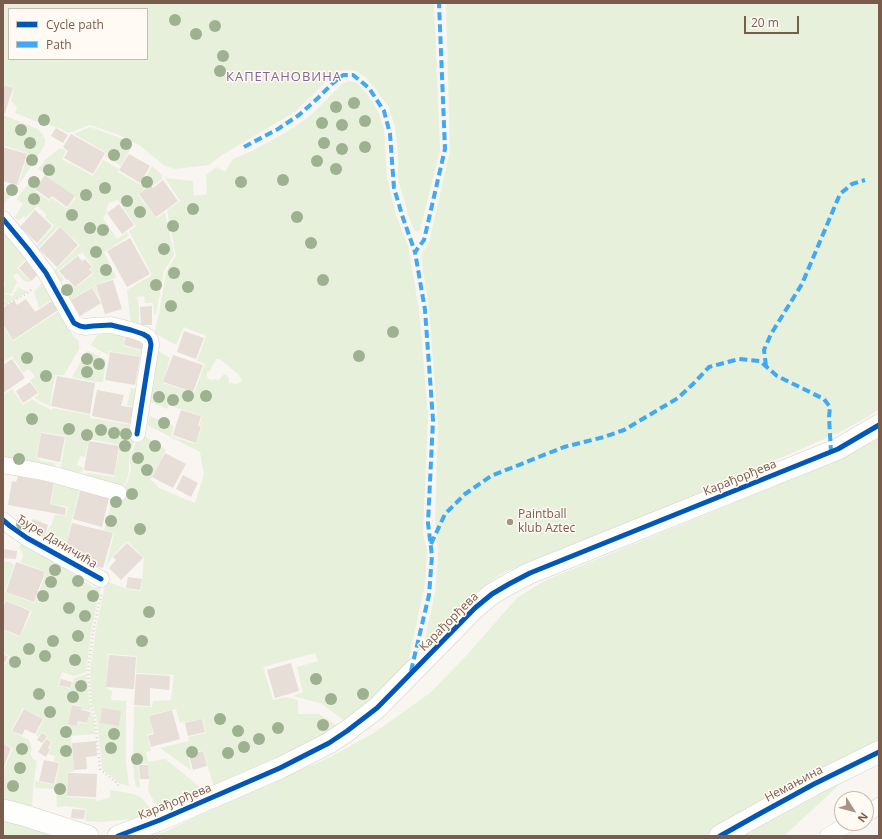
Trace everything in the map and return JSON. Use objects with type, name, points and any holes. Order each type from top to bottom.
[{"type":"main road","name":"Немањина","points":[[720,836],[761,812],[879,752]]},
{"type":"street","points":[[3,218],[46,273],[74,323],[85,327],[111,325],[143,334],[150,340],[151,345],[137,434]]},
{"type":"street","name":"Карађорђева","points":[[118,836],[174,814],[273,771],[329,743],[377,708],[475,608],[492,594],[509,584],[530,573],[838,449],[879,425]]},
{"type":"street","points":[[3,465],[44,472],[120,493]]},
{"type":"street","name":"Ђуре Даничића","points":[[3,520],[27,538],[101,579]]},
{"type":"street","points":[[3,810],[88,836]]},
{"type":"path","points":[[3,307],[29,292],[32,288]]},
{"type":"path","points":[[101,579],[102,587],[94,627],[88,670],[100,770],[118,784],[118,788]]},
{"type":"green space","points":[[3,3],[434,3],[440,150],[420,230],[417,232],[414,230],[409,217],[398,179],[398,156],[395,126],[388,106],[365,77],[356,71],[337,71],[296,111],[222,155],[209,165],[175,169],[165,166],[139,145],[119,135],[90,125],[68,133],[59,128],[15,113],[17,107],[11,101],[14,88],[3,84]]},
{"type":"green space","points":[[446,3],[879,3],[879,409],[838,433],[693,496],[501,574],[478,591],[429,643],[424,643],[435,593],[438,555],[435,520],[438,426],[429,309],[421,256],[429,242],[450,151]]},
{"type":"green space","points":[[349,81],[357,83],[368,95],[378,111],[384,129],[387,177],[396,215],[408,246],[419,309],[428,416],[423,533],[427,550],[425,584],[408,663],[372,700],[346,720],[342,719],[322,704],[293,696],[303,692],[297,667],[318,661],[315,653],[263,667],[273,700],[286,697],[298,700],[298,714],[319,714],[335,724],[336,727],[282,758],[214,787],[203,750],[188,754],[191,770],[160,748],[189,741],[188,737],[206,733],[203,719],[180,723],[176,709],[149,715],[153,733],[147,735],[151,751],[146,752],[148,762],[165,759],[205,792],[164,809],[158,808],[148,791],[148,764],[138,764],[140,787],[138,788],[136,786],[134,778],[134,706],[152,707],[153,701],[171,700],[174,675],[136,673],[137,656],[108,654],[106,688],[112,691],[111,700],[126,701],[126,762],[129,786],[119,783],[102,769],[97,719],[92,703],[90,671],[96,628],[106,581],[127,589],[141,591],[144,558],[127,541],[112,557],[106,567],[114,533],[104,530],[113,496],[122,490],[128,481],[131,469],[131,454],[139,435],[146,437],[166,450],[150,480],[159,488],[195,503],[204,475],[200,452],[147,425],[150,416],[174,426],[171,436],[196,444],[202,426],[199,425],[202,416],[169,405],[167,409],[146,400],[155,345],[160,347],[158,351],[170,358],[163,383],[194,393],[205,364],[197,361],[206,336],[184,327],[176,345],[154,333],[159,314],[166,272],[176,256],[167,210],[180,201],[165,178],[193,181],[194,196],[207,194],[206,175],[217,167],[225,172],[233,159],[252,151],[287,132],[310,116],[342,84]],"holes":[[[216,359],[220,359],[239,375],[242,381],[237,384],[229,383],[229,378],[226,375],[223,375],[218,381],[216,379],[209,379],[207,377],[207,373],[211,369]]]},
{"type":"green space","points":[[3,115],[38,129],[45,139],[45,145],[18,186],[28,154],[3,145]]},
{"type":"green space","points":[[90,127],[118,137],[131,144],[132,146],[121,166],[105,156],[107,153],[74,134]]},
{"type":"green space","points":[[60,148],[66,151],[62,159],[93,176],[103,160],[119,169],[118,172],[141,185],[152,166],[162,175],[162,179],[153,186],[150,184],[138,195],[157,218],[165,212],[174,255],[164,271],[156,314],[154,314],[153,303],[145,303],[144,296],[137,297],[139,307],[138,326],[131,324],[127,290],[152,275],[129,231],[136,226],[118,200],[109,203],[106,209],[108,211],[103,218],[117,239],[127,232],[129,236],[104,252],[116,277],[95,285],[100,299],[92,287],[70,300],[62,287],[70,282],[75,288],[93,274],[90,270],[93,267],[82,252],[57,271],[64,280],[58,283],[52,273],[80,245],[59,226],[38,248],[42,253],[40,256],[35,247],[54,226],[45,217],[47,215],[37,206],[26,218],[24,216],[18,221],[15,217],[23,204],[17,199],[33,177],[39,181],[34,190],[49,201],[52,198],[67,209],[76,197],[38,169],[45,160]]},
{"type":"green space","points":[[12,187],[16,189],[4,204],[3,191],[9,193]]},
{"type":"green space","points":[[3,226],[36,271],[25,260],[17,268],[31,282],[24,281],[17,273],[13,276],[17,282],[11,294],[3,293],[6,282],[3,280]]},
{"type":"green space","points":[[43,282],[53,299],[39,308],[34,292]]},
{"type":"green space","points":[[18,287],[28,292],[3,306],[3,303],[6,301],[3,299],[5,294],[13,296]]},
{"type":"green space","points":[[59,311],[74,337],[79,341],[79,349],[64,375],[55,375],[50,406],[34,398],[39,394],[30,380],[35,377],[29,369],[23,373],[12,356],[3,362],[3,326],[13,341]]},
{"type":"green space","points":[[103,331],[125,335],[123,346],[145,351],[143,357],[109,351],[108,355],[92,346],[92,343],[100,332]]},
{"type":"green space","points":[[87,351],[106,360],[103,382],[72,377]]},
{"type":"green space","points":[[141,362],[136,407],[127,406],[131,388],[136,389]]},
{"type":"green space","points":[[12,389],[23,405],[32,399],[52,410],[53,408],[90,415],[90,418],[133,425],[136,434],[130,454],[128,476],[126,482],[121,488],[79,477],[89,473],[114,477],[120,445],[89,439],[85,457],[80,456],[77,465],[83,467],[83,471],[78,473],[67,470],[66,474],[60,472],[66,436],[41,432],[36,458],[40,461],[55,463],[54,471],[3,460],[3,395]]},
{"type":"green space","points":[[879,434],[879,748],[784,836],[152,836],[167,831],[213,808],[330,757],[374,733],[430,693],[465,657],[518,597],[546,580],[825,466],[870,441]]},
{"type":"green space","points":[[55,481],[80,487],[64,552],[43,541],[51,526],[55,514],[66,516],[68,507],[51,504]]},
{"type":"green space","points":[[22,543],[94,588],[101,586],[92,627],[86,672],[74,676],[62,672],[58,685],[70,689],[74,678],[87,674],[89,703],[91,710],[82,710],[82,706],[72,704],[68,724],[78,726],[79,722],[87,724],[90,712],[94,720],[95,734],[71,736],[74,772],[68,772],[67,797],[96,799],[96,801],[109,798],[111,790],[134,794],[142,798],[152,811],[152,815],[141,818],[100,822],[85,821],[86,809],[66,806],[57,807],[56,789],[35,788],[35,781],[55,785],[60,762],[54,761],[55,756],[48,754],[51,749],[49,747],[52,742],[46,738],[48,736],[42,732],[38,737],[36,735],[44,719],[23,708],[11,731],[29,740],[32,749],[30,753],[33,759],[37,761],[32,806],[3,801],[3,772],[13,748],[3,744],[3,667],[10,657],[3,652],[3,630],[20,637],[32,611],[5,600],[3,604],[3,561],[10,562],[14,565],[5,592],[35,603],[46,572],[20,562],[23,557],[19,547]]},
{"type":"green space","points":[[3,820],[55,836],[3,835]]},
{"type":"building","points":[[3,85],[13,88],[5,113],[3,113]]},
{"type":"building","points":[[56,128],[68,135],[63,143],[51,136]]},
{"type":"building","points":[[71,134],[105,153],[93,174],[64,158],[68,151],[63,147]]},
{"type":"building","points":[[3,147],[27,154],[17,185],[3,181]]},
{"type":"building","points":[[129,154],[150,166],[140,183],[119,170]]},
{"type":"building","points":[[45,175],[75,196],[67,207],[52,196],[49,199],[35,189]]},
{"type":"building","points":[[163,180],[178,201],[156,217],[139,194],[151,185],[153,188]]},
{"type":"building","points":[[119,204],[134,225],[122,234],[107,213]]},
{"type":"building","points":[[35,210],[52,226],[37,243],[20,227]]},
{"type":"building","points":[[60,227],[78,245],[57,267],[39,249]]},
{"type":"building","points":[[130,238],[150,274],[127,287],[107,251]]},
{"type":"building","points":[[78,256],[82,261],[85,259],[92,267],[89,269],[92,273],[75,287],[59,271]]},
{"type":"building","points":[[26,261],[38,274],[31,281],[19,268]]},
{"type":"building","points":[[113,280],[122,309],[105,314],[96,285]]},
{"type":"building","points":[[92,288],[101,303],[80,316],[71,300]]},
{"type":"building","points":[[26,299],[35,312],[52,301],[58,310],[13,340],[3,324],[3,308],[14,301],[17,305]]},
{"type":"building","points":[[152,306],[152,325],[141,325],[140,307]]},
{"type":"building","points":[[184,331],[204,338],[196,359],[177,352]]},
{"type":"building","points":[[126,335],[141,339],[140,343],[145,344],[143,350],[124,345]]},
{"type":"building","points":[[110,352],[140,357],[135,385],[105,380]]},
{"type":"building","points":[[173,355],[203,365],[193,392],[163,382]]},
{"type":"building","points":[[12,359],[25,378],[3,393],[3,365]]},
{"type":"building","points":[[57,376],[95,383],[90,414],[51,406]]},
{"type":"building","points":[[30,382],[38,393],[23,403],[16,391]]},
{"type":"building","points":[[97,390],[124,395],[121,406],[135,408],[132,424],[92,416]]},
{"type":"building","points":[[181,410],[201,416],[198,426],[201,426],[196,443],[173,435]]},
{"type":"building","points":[[41,433],[65,437],[60,462],[37,457]]},
{"type":"building","points":[[89,441],[119,446],[114,475],[84,470]]},
{"type":"building","points":[[165,453],[186,464],[173,488],[152,477]]},
{"type":"building","points":[[183,475],[198,483],[191,497],[176,489]]},
{"type":"building","points":[[18,476],[54,483],[50,504],[66,508],[65,515],[8,505],[12,481],[16,482]]},
{"type":"building","points":[[80,491],[109,498],[102,527],[73,519]]},
{"type":"building","points":[[33,519],[48,525],[44,538],[28,531]]},
{"type":"building","points":[[72,523],[113,533],[103,568],[87,564],[89,557],[65,550]]},
{"type":"building","points":[[127,543],[143,558],[121,580],[109,568],[116,560],[113,557]]},
{"type":"building","points":[[3,549],[17,551],[16,559],[3,558]]},
{"type":"building","points":[[16,562],[45,572],[34,602],[6,592]]},
{"type":"building","points":[[128,577],[142,579],[140,590],[126,588]]},
{"type":"building","points":[[6,601],[30,611],[20,636],[3,629],[3,607]]},
{"type":"building","points":[[3,654],[8,657],[3,665]]},
{"type":"building","points":[[109,655],[136,657],[134,689],[106,687]]},
{"type":"building","points":[[291,663],[299,691],[275,698],[267,670]]},
{"type":"building","points":[[136,674],[170,676],[169,690],[150,688],[150,706],[134,705]]},
{"type":"building","points":[[61,679],[72,682],[70,688],[59,685]]},
{"type":"building","points":[[72,705],[82,707],[81,710],[90,712],[87,723],[78,721],[77,726],[68,724]]},
{"type":"building","points":[[102,708],[121,711],[119,726],[100,723]]},
{"type":"building","points":[[24,709],[43,719],[35,734],[25,729],[22,735],[12,731]]},
{"type":"building","points":[[172,710],[180,739],[151,747],[148,736],[154,734],[149,716]]},
{"type":"building","points":[[202,719],[205,732],[188,736],[185,723]]},
{"type":"building","points":[[42,733],[47,736],[42,743],[37,740]]},
{"type":"building","points":[[46,739],[51,742],[48,748],[50,749],[46,757],[38,752]]},
{"type":"building","points":[[96,741],[97,756],[86,757],[87,769],[74,770],[72,743]]},
{"type":"building","points":[[3,744],[11,748],[3,769]]},
{"type":"building","points":[[203,751],[207,766],[193,770],[189,755]]},
{"type":"building","points":[[44,760],[59,763],[54,784],[39,781]]},
{"type":"building","points":[[139,765],[148,765],[149,779],[140,779]]},
{"type":"building","points":[[68,773],[97,774],[96,797],[67,796]]},
{"type":"building","points":[[72,809],[85,810],[84,819],[71,818]]},
{"type":"marked path","points":[[411,671],[429,595],[432,556],[428,523],[433,420],[425,310],[415,252],[424,240],[445,149],[439,3]]},
{"type":"marked path","points":[[244,147],[278,129],[299,115],[343,75],[353,75],[369,88],[384,111],[390,134],[394,188],[415,252]]},
{"type":"marked path","points":[[766,366],[764,350],[771,334],[802,284],[840,194],[852,184],[865,180]]},
{"type":"marked path","points":[[431,544],[445,514],[465,494],[491,476],[564,447],[604,437],[624,430],[678,398],[709,367],[739,359],[760,361],[777,376],[824,399],[830,407],[829,417],[831,452]]},
{"type":"cycle path","points":[[3,219],[46,273],[74,323],[85,327],[111,325],[143,334],[150,340],[151,345],[137,434]]},
{"type":"cycle path","points":[[118,836],[160,820],[280,768],[329,743],[377,708],[475,608],[492,594],[509,584],[530,573],[838,449],[879,425]]},
{"type":"cycle path","points":[[3,520],[27,538],[101,579]]},
{"type":"cycle path","points":[[720,836],[814,784],[879,752]]},
{"type":"place","name":"Paintball klub Aztec","points":[[510,522]]},
{"type":"district","name":"КАПЕТАНОВИНА","points":[[284,77]]}]
